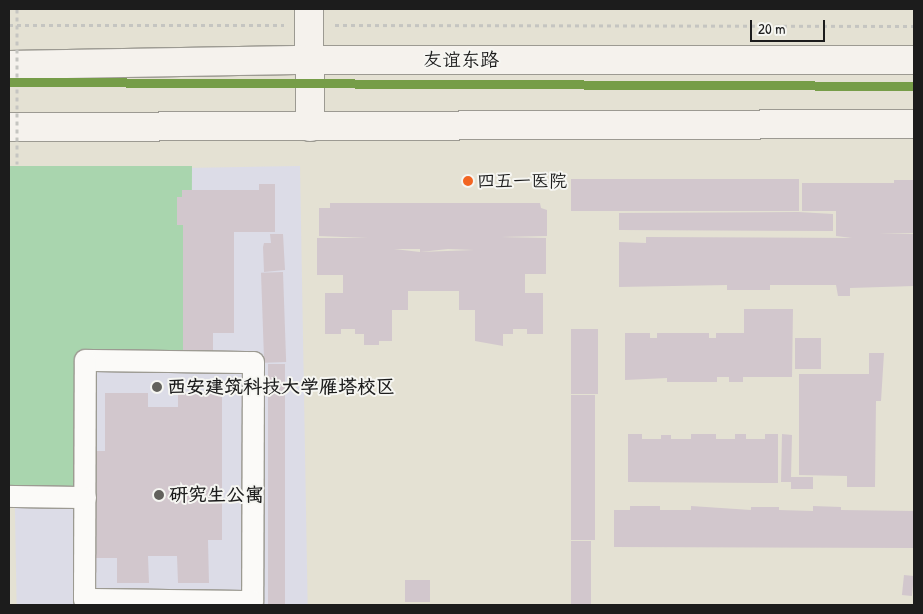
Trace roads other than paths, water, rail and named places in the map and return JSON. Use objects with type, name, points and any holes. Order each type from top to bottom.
[{"type":"main road","points":[[309,17],[310,127]]},
{"type":"main road","name":"友谊东路","points":[[9,65],[310,60],[914,60]]},
{"type":"main road","points":[[9,127],[914,124]]},
{"type":"street","points":[[85,360],[253,362],[252,601],[84,599],[86,497],[85,360]]},
{"type":"street","points":[[9,496],[86,497]]},
{"type":"place","name":"四五一医院","points":[[468,181]]},
{"type":"place","name":"西安建筑科技大学雁塔校区","points":[[157,387]]},
{"type":"place","name":"研究生公寓","points":[[159,495]]}]
